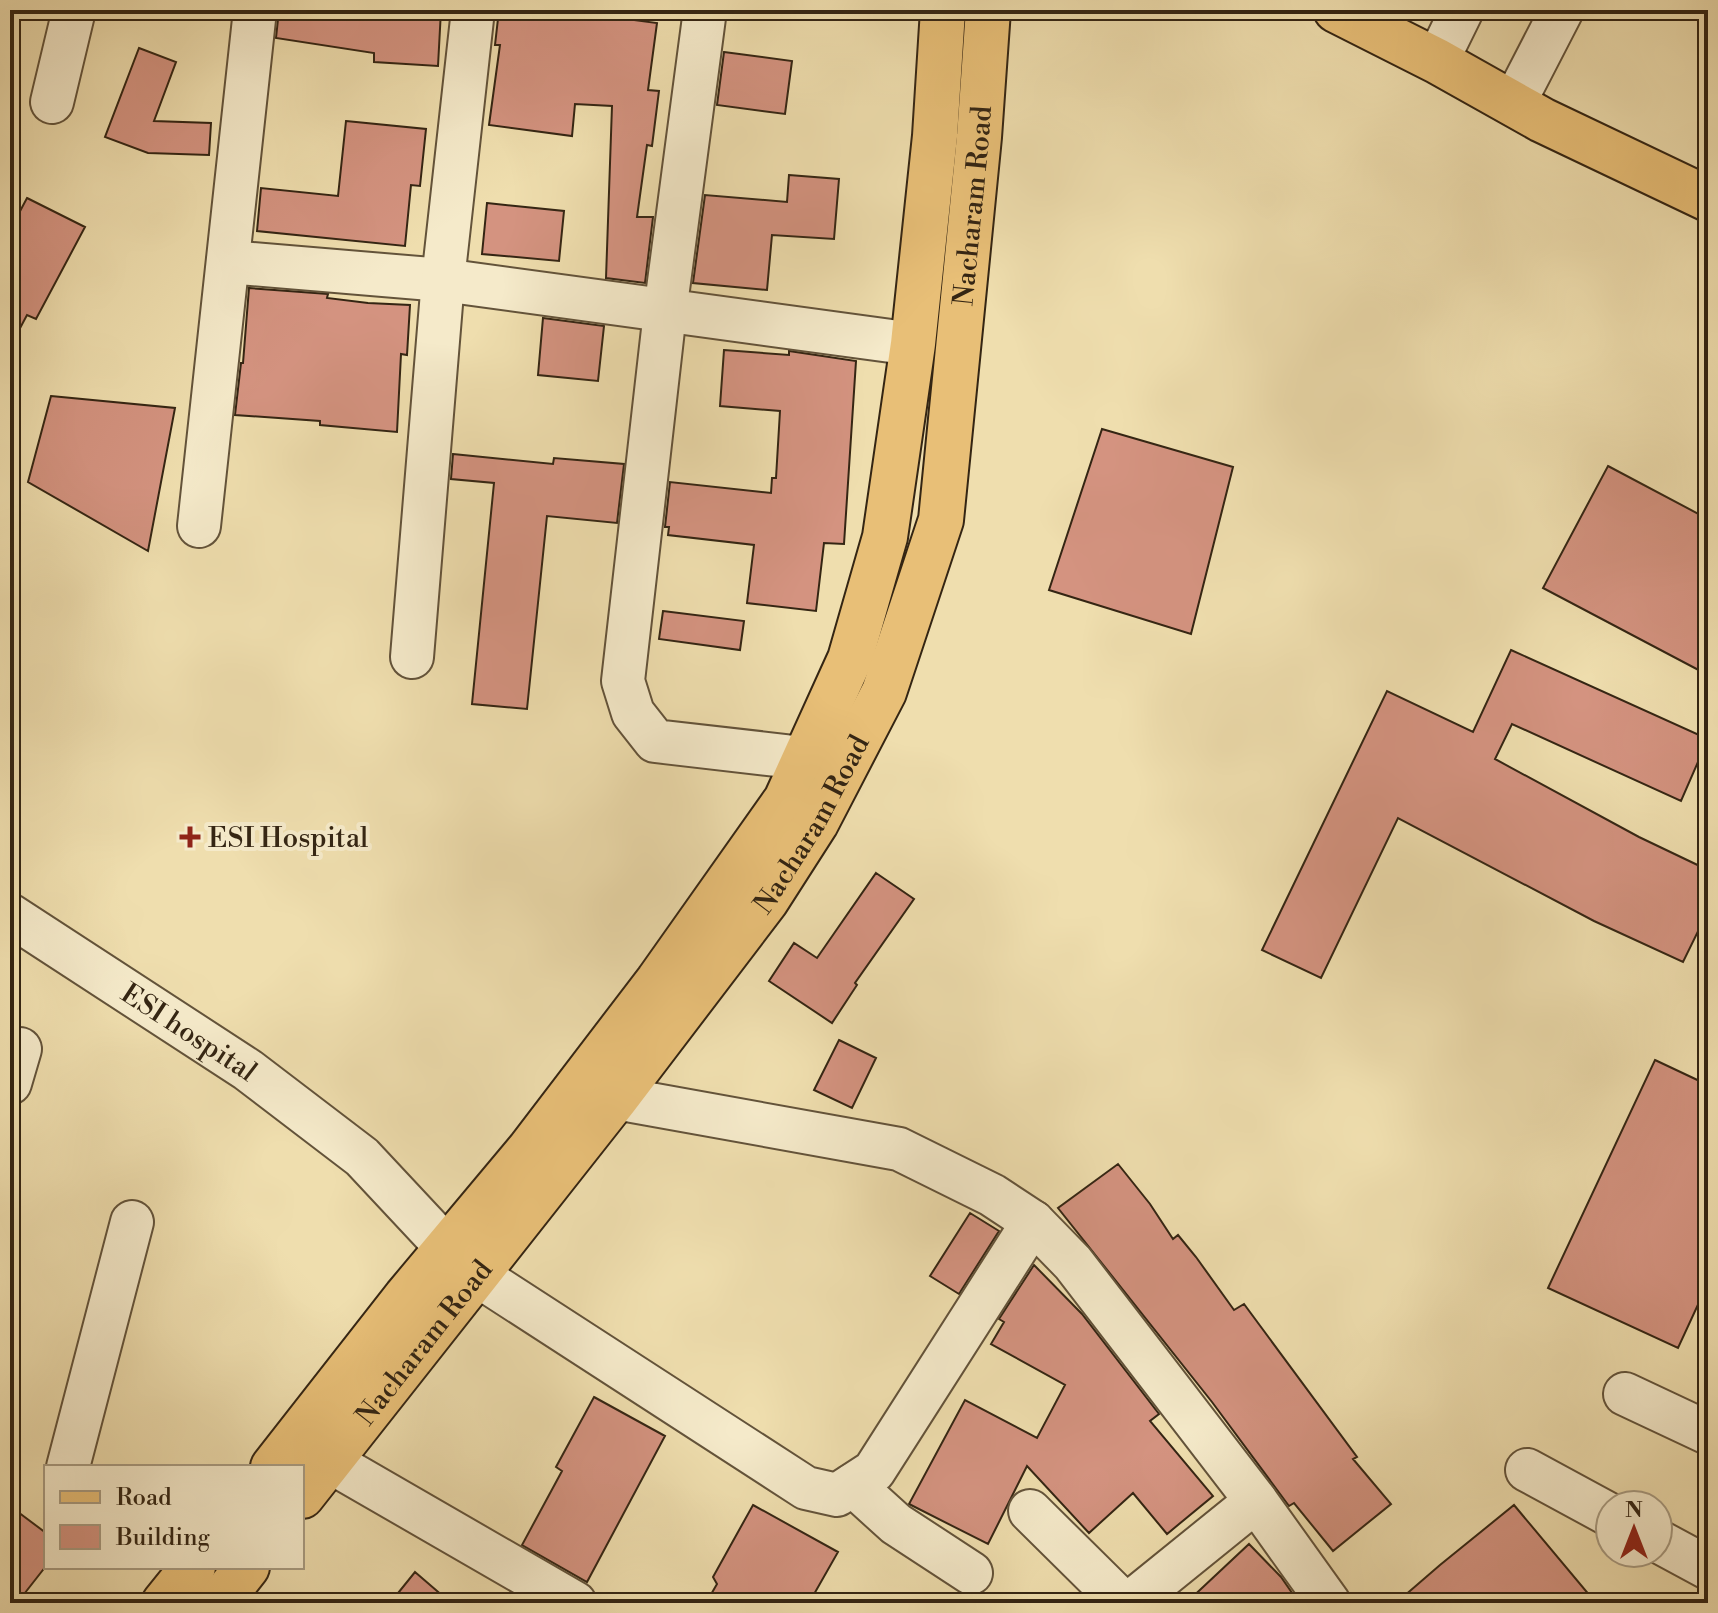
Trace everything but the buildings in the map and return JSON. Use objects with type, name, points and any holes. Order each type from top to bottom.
[{"type":"main road","name":"Nacharam Road","points":[[304,1493],[463,1262],[529,1150],[658,981],[786,800],[850,659],[885,537],[913,344],[935,136],[943,10]]},
{"type":"main road","name":"Nacharam Road","points":[[275,1465],[406,1297],[463,1262],[616,1098],[766,901],[816,823],[884,692],[941,520],[979,137],[988,10]]},
{"type":"main road","points":[[1336,10],[1437,61],[1542,120],[1708,199]]},
{"type":"main road","points":[[219,1603],[245,1569]]},
{"type":"street","points":[[52,102],[74,10]]},
{"type":"street","points":[[199,526],[255,10]]},
{"type":"street","points":[[412,657],[443,280],[473,10]]},
{"type":"street","points":[[705,10],[665,312],[623,681],[633,713],[655,741],[803,758]]},
{"type":"street","points":[[1437,61],[1462,10]]},
{"type":"street","points":[[1514,103],[1562,10]]},
{"type":"street","points":[[228,262],[443,280],[913,344]]},
{"type":"street","name":"ESI hospital","points":[[10,915],[248,1070],[362,1157],[463,1262],[806,1488],[837,1495],[853,1485]]},
{"type":"street","points":[[616,1098],[899,1149],[992,1195],[1033,1222],[1073,1263],[1256,1501],[1329,1603]]},
{"type":"street","points":[[69,1465],[132,1222]]},
{"type":"street","points":[[971,1573],[896,1524],[853,1485],[874,1471],[1033,1222]]},
{"type":"street","points":[[1625,1394],[1708,1433]]},
{"type":"street","points":[[329,1461],[575,1603]]},
{"type":"street","points":[[1527,1470],[1594,1506]]},
{"type":"street","points":[[1130,1603],[1256,1501]]},
{"type":"street","points":[[1030,1511],[1123,1603]]},
{"type":"street","points":[[1674,1550],[1708,1568]]},
{"type":"place","name":"ESI Hospital","points":[[190,837]]}]
